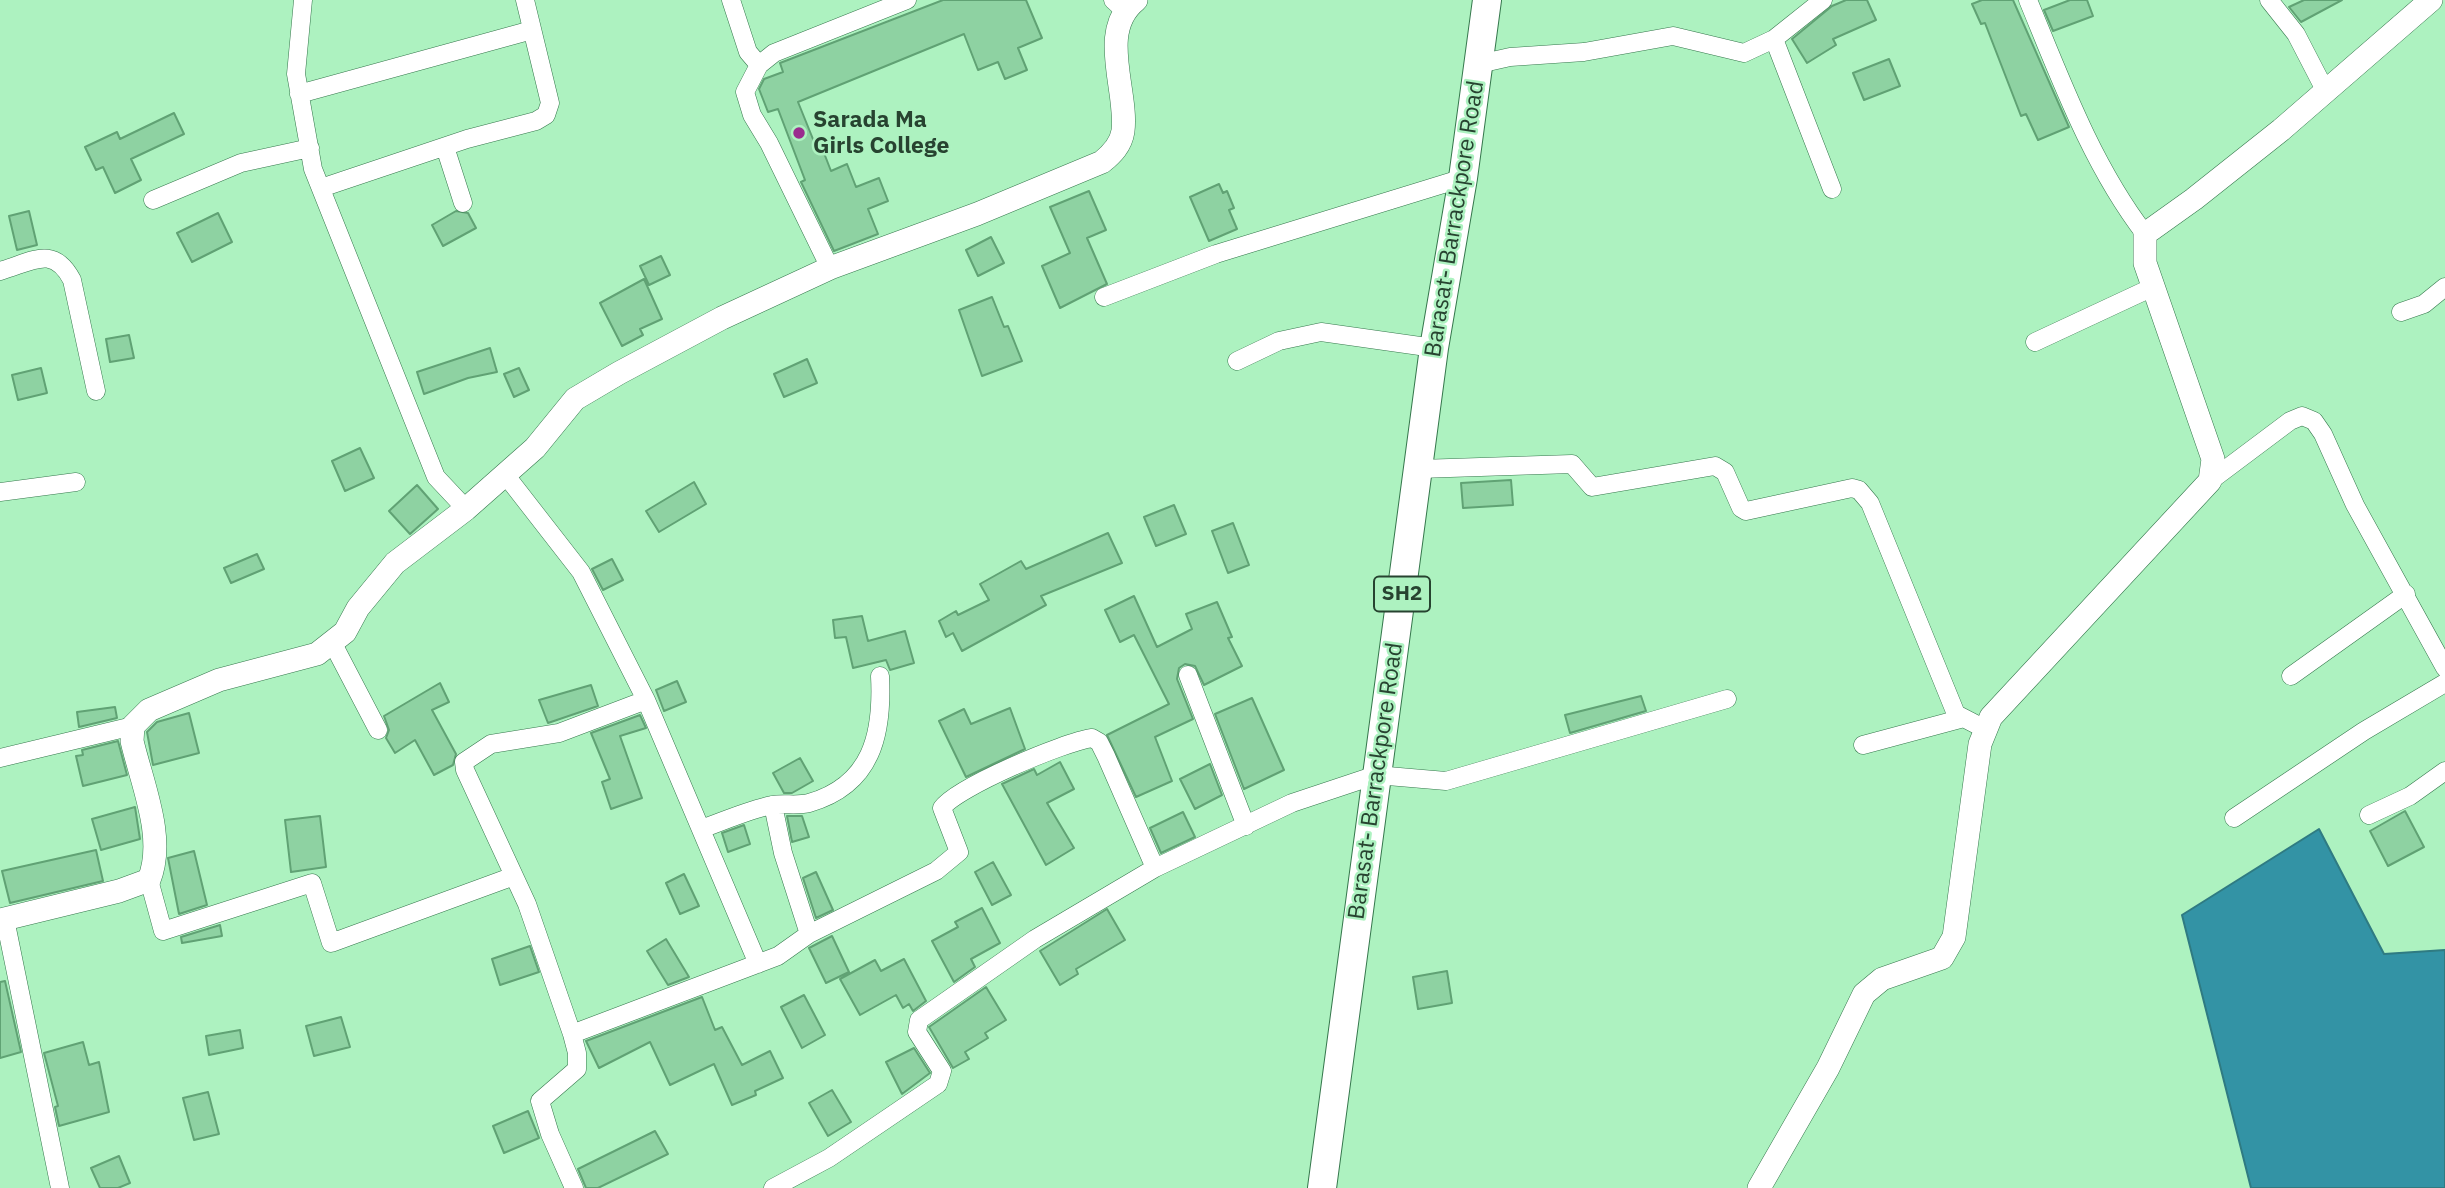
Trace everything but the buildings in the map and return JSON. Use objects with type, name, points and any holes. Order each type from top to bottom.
[{"type":"main road","name":"Barasat- Barrackpore Road","points":[[1322,1188],[1434,348],[1463,178],[1487,0]]},
{"type":"street","points":[[303,0],[296,74],[310,148],[321,188],[436,477],[466,509]]},
{"type":"street","points":[[321,188],[445,147],[536,121],[546,115],[550,103],[525,0]]},
{"type":"street","points":[[731,0],[748,52],[759,65]]},
{"type":"street","points":[[830,268],[769,143],[752,115],[745,92],[759,65],[774,53],[906,0]]},
{"type":"street","points":[[1479,64],[1510,57],[1584,52],[1673,36],[1744,53],[1774,39],[1823,0]]},
{"type":"street","points":[[2028,0],[2073,110],[2130,215],[2145,234],[2145,263],[2213,459],[2210,481]]},
{"type":"street","points":[[2269,0],[2296,34],[2326,92]]},
{"type":"street","points":[[2145,234],[2194,200],[2326,92],[2431,0]]},
{"type":"street","points":[[0,758],[134,726],[149,710],[219,680],[317,654],[345,632],[358,608],[395,563],[466,509],[535,448],[575,400],[722,318],[830,268],[1102,162],[1115,151],[1123,132],[1117,37],[1124,3]]},
{"type":"street","points":[[299,93],[532,30]]},
{"type":"street","points":[[1774,39],[1832,189]]},
{"type":"street","points":[[445,147],[463,203]]},
{"type":"street","points":[[153,200],[241,163],[310,148]]},
{"type":"street","points":[[1104,297],[1216,254],[1463,178]]},
{"type":"street","points":[[0,271],[49,257],[59,260],[65,267],[72,280],[96,391]]},
{"type":"street","points":[[2035,342],[2153,287]]},
{"type":"street","points":[[2401,312],[2424,304],[2445,287]]},
{"type":"street","points":[[1237,362],[1279,341],[1321,332],[1434,348]]},
{"type":"street","points":[[1759,1188],[1828,1068],[1864,994],[1882,979],[1942,958],[1954,937],[1980,744],[1992,718],[2210,481],[2290,421],[2302,416],[2314,421],[2323,433],[2355,505],[2445,668]]},
{"type":"street","points":[[1419,469],[1572,464],[1592,487],[1715,466],[1725,472],[1741,508],[1746,511],[1852,488],[1859,490],[1870,503],[1956,715],[1985,729]]},
{"type":"street","points":[[504,473],[581,572],[646,700],[758,964]]},
{"type":"street","points":[[0,492],[76,482]]},
{"type":"street","points":[[2291,676],[2406,594]]},
{"type":"street","points":[[332,642],[379,730]]},
{"type":"street","points":[[1188,675],[1246,826]]},
{"type":"street","points":[[701,829],[773,805],[807,803],[840,791],[862,772],[881,710],[880,676]]},
{"type":"street","points":[[2234,818],[2364,731],[2445,682]]},
{"type":"street","points":[[773,1188],[829,1158],[938,1084],[942,1071],[917,1032],[919,1020],[1035,939],[1155,868],[1292,803],[1376,775],[1446,781],[1727,699]]},
{"type":"street","points":[[574,1188],[550,1134],[540,1101],[577,1069],[578,1053],[514,876],[464,762],[491,744],[559,733],[646,700]]},
{"type":"street","points":[[1863,745],[1960,719]]},
{"type":"street","points":[[134,726],[132,741],[154,833],[156,862],[149,880],[163,931],[312,883],[331,943],[514,876]]},
{"type":"street","points":[[572,1034],[778,956],[809,934],[936,871],[955,856],[958,848],[942,808],[948,800],[981,782],[1083,739],[1092,738],[1099,742],[1155,868]]},
{"type":"street","points":[[2369,815],[2410,796],[2445,771]]},
{"type":"street","points":[[773,805],[783,853],[809,934]]},
{"type":"street","points":[[60,1188],[2,920],[119,891],[149,880]]},
{"type":"water","points":[[2319,829],[2384,954],[2445,950],[2445,1188],[2251,1188],[2182,915]]},
{"type":"place","name":"Sarada Ma Girls College","points":[[799,133]]}]
